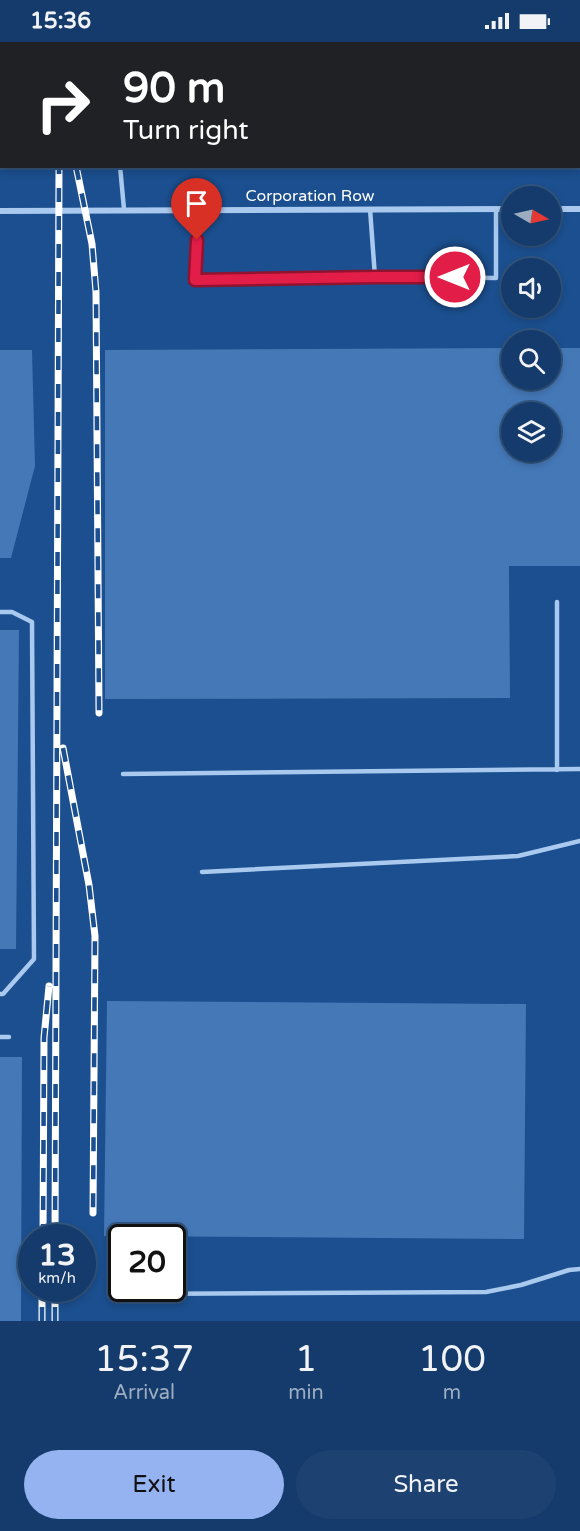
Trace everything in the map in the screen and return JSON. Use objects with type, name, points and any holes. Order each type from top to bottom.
[{"type":"street","name":"Corporation Row","points":[[0,211],[501,209]]},
{"type":"street","points":[[561,209],[580,209]]},
{"type":"lane","points":[[120,168],[124,209]]},
{"type":"lane","points":[[197,209],[195,280],[375,277],[496,278],[496,209]]},
{"type":"lane","points":[[370,209],[375,277]]},
{"type":"lane","points":[[557,602],[558,770]]},
{"type":"lane","points":[[0,612],[12,612],[32,622],[33,924],[33,959],[3,994],[0,994]]},
{"type":"lane","points":[[123,774],[580,769]]},
{"type":"lane","points":[[202,872],[518,856],[580,841]]},
{"type":"lane","points":[[0,1037],[9,1037]]},
{"type":"lane","points":[[186,1294],[486,1292],[580,1269]]},
{"type":"building","points":[[501,348],[501,390],[561,390],[561,348],[580,348],[580,566],[509,566],[510,698],[105,699],[105,350]]},
{"type":"building","points":[[0,350],[32,350],[35,466],[11,558],[0,558]]},
{"type":"building","points":[[0,630],[19,630],[16,949],[0,949]]},
{"type":"building","points":[[107,1001],[526,1004],[524,1239],[186,1237],[186,1224],[108,1224],[108,1236],[104,1236]]},
{"type":"building","points":[[0,1057],[22,1057],[21,1224],[18,1224],[18,1302],[21,1302],[21,1321],[0,1321]]},
{"type":"railway","points":[[55,1224],[59,168]]},
{"type":"railway","points":[[76,168],[92,244],[96,292],[99,713]]},
{"type":"railway","points":[[63,748],[89,885],[95,936],[93,1213]]},
{"type":"railway","points":[[43,1224],[44,1038],[49,986]]},
{"type":"railway","points":[[42,1302],[42,1321]]},
{"type":"railway","points":[[55,1302],[55,1321]]},
{"type":"route","points":[[197,240],[195,280],[455,277]]}]
